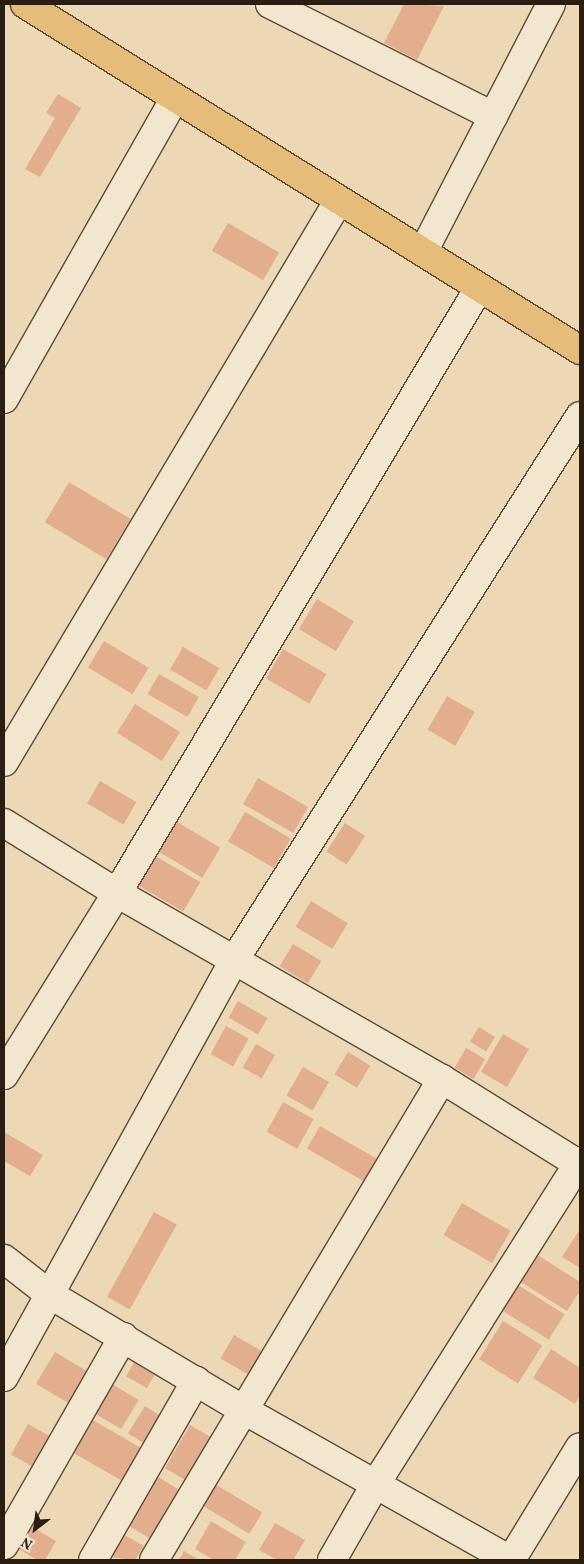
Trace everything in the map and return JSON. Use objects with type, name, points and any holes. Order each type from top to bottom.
[{"type":"main road","points":[[36,7],[176,98],[580,350]]},
{"type":"street","points":[[270,4],[493,116]]},
{"type":"street","points":[[423,252],[550,4]]},
{"type":"street","points":[[4,399],[176,98]]},
{"type":"street","points":[[4,762],[339,200]]},
{"type":"street","points":[[4,1076],[117,893],[479,288]]},
{"type":"street","points":[[4,1377],[235,959],[580,416]]},
{"type":"street","points":[[4,823],[117,893],[442,1079],[580,1163],[376,1485],[332,1560]]},
{"type":"street","points":[[154,1560],[242,1410],[442,1079]]},
{"type":"street","points":[[4,1259],[49,1294],[242,1410],[510,1560],[580,1447]]},
{"type":"street","points":[[4,1545],[123,1337]]},
{"type":"street","points":[[94,1560],[196,1381]]},
{"type":"building","points":[[404,4],[444,6],[417,60],[384,43]]},
{"type":"building","points":[[58,94],[81,108],[40,177],[25,169],[55,118],[46,113]]},
{"type":"building","points":[[228,223],[279,252],[263,280],[212,251]]},
{"type":"building","points":[[69,482],[131,519],[107,559],[45,522]]},
{"type":"building","points":[[317,599],[354,621],[336,651],[299,629]]},
{"type":"building","points":[[104,641],[149,668],[133,694],[88,668]]},
{"type":"building","points":[[183,647],[219,668],[206,691],[170,670]]},
{"type":"building","points":[[283,649],[326,674],[309,703],[266,678]]},
{"type":"building","points":[[159,674],[199,697],[187,717],[148,694]]},
{"type":"building","points":[[447,696],[475,712],[455,746],[428,730]]},
{"type":"building","points":[[135,704],[180,732],[162,761],[117,733]]},
{"type":"building","points":[[258,778],[308,807],[293,833],[243,804]]},
{"type":"building","points":[[100,781],[136,802],[123,825],[87,804]]},
{"type":"building","points":[[245,812],[291,838],[274,868],[228,841]]},
{"type":"building","points":[[174,820],[220,848],[202,878],[156,850]]},
{"type":"building","points":[[345,823],[365,836],[347,865],[326,852]]},
{"type":"building","points":[[150,853],[200,882],[183,911],[133,882]]},
{"type":"building","points":[[311,901],[348,923],[332,949],[296,927]]},
{"type":"building","points":[[293,944],[321,961],[308,983],[280,966]]},
{"type":"building","points":[[238,1001],[267,1018],[258,1034],[228,1017]]},
{"type":"building","points":[[226,1026],[249,1039],[233,1067],[210,1054]]},
{"type":"building","points":[[479,1027],[495,1037],[486,1051],[470,1041]]},
{"type":"building","points":[[503,1034],[529,1049],[507,1087],[481,1072]]},
{"type":"building","points":[[256,1044],[275,1055],[262,1078],[242,1067]]},
{"type":"building","points":[[466,1048],[485,1059],[474,1079],[454,1068]]},
{"type":"building","points":[[348,1052],[370,1065],[357,1088],[335,1074]]},
{"type":"building","points":[[303,1067],[329,1082],[312,1111],[287,1096]]},
{"type":"building","points":[[283,1102],[314,1119],[297,1149],[267,1132]]},
{"type":"building","points":[[320,1126],[381,1161],[368,1184],[307,1149]]},
{"type":"building","points":[[4,1132],[43,1155],[30,1176],[4,1161]]},
{"type":"building","points":[[462,1203],[510,1231],[492,1263],[444,1235]]},
{"type":"building","points":[[154,1212],[177,1225],[130,1309],[107,1297]]},
{"type":"building","points":[[580,1229],[580,1268],[562,1257]]},
{"type":"building","points":[[536,1254],[580,1282],[580,1291],[567,1311],[519,1281]]},
{"type":"building","points":[[518,1285],[565,1314],[549,1340],[502,1310]]},
{"type":"building","points":[[503,1321],[542,1345],[518,1384],[479,1359]]},
{"type":"building","points":[[234,1335],[265,1353],[252,1376],[220,1358]]},
{"type":"building","points":[[551,1349],[580,1368],[580,1395],[575,1404],[533,1378]]},
{"type":"building","points":[[55,1352],[90,1373],[71,1405],[36,1384]]},
{"type":"building","points":[[140,1352],[161,1364],[147,1388],[126,1376]]},
{"type":"building","points":[[112,1384],[139,1400],[121,1429],[94,1413]]},
{"type":"building","points":[[145,1406],[164,1418],[147,1445],[128,1433]]},
{"type":"building","points":[[91,1419],[143,1449],[124,1482],[72,1452]]},
{"type":"building","points":[[28,1424],[53,1438],[36,1469],[11,1455]]},
{"type":"building","points":[[190,1425],[211,1437],[186,1480],[165,1468]]},
{"type":"building","points":[[158,1477],[180,1490],[151,1539],[129,1526]]},
{"type":"building","points":[[210,1481],[262,1512],[249,1534],[197,1502]]},
{"type":"building","points":[[211,1521],[246,1542],[235,1560],[214,1560],[195,1549]]},
{"type":"building","points":[[275,1523],[305,1540],[293,1560],[277,1560],[259,1550]]},
{"type":"building","points":[[32,1527],[56,1541],[45,1560],[37,1560],[19,1549]]},
{"type":"building","points":[[123,1534],[144,1546],[135,1560],[109,1557]]},
{"type":"building","points":[[184,1551],[199,1560],[179,1560]]}]
